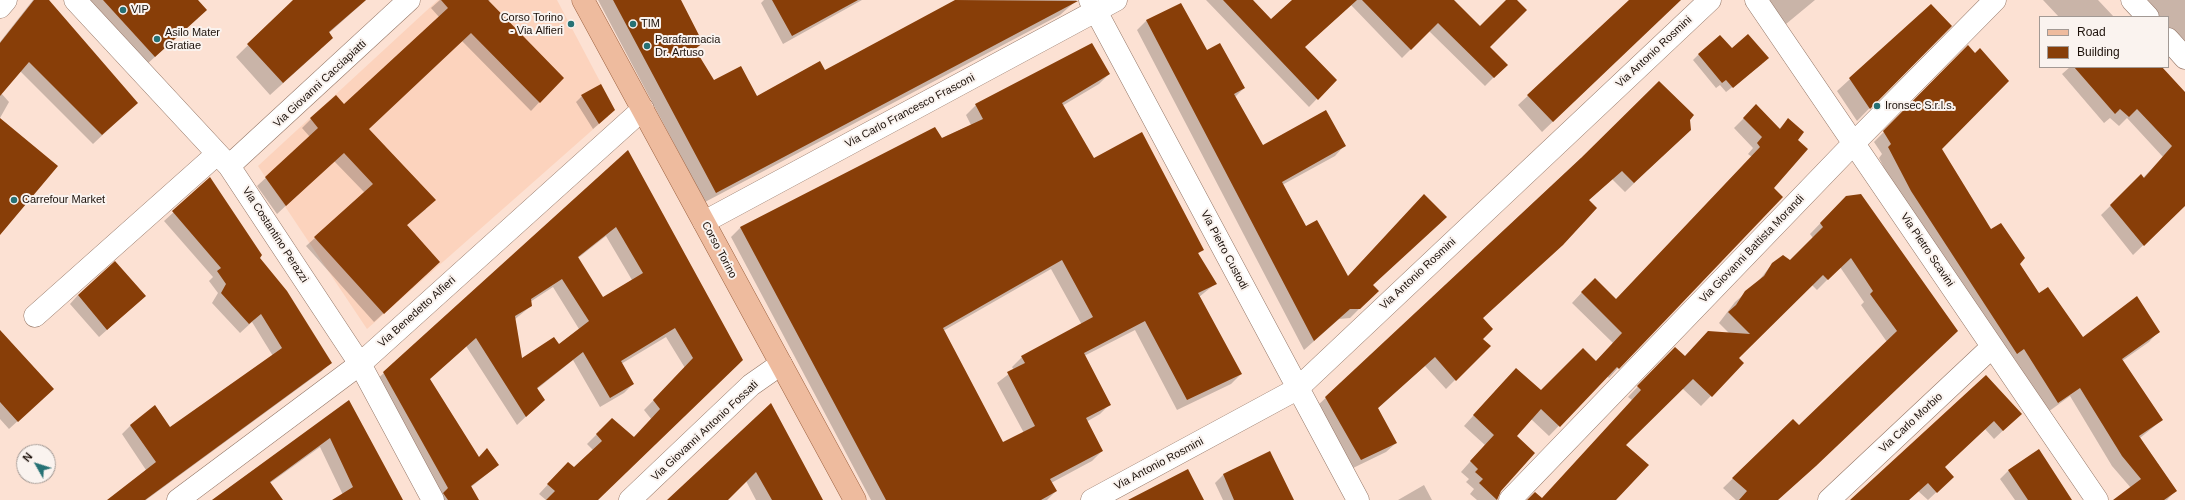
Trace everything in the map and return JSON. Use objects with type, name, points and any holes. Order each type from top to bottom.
[{"type":"main road","name":"Corso Torino","points":[[584,0],[855,500]]},
{"type":"street","points":[[0,8],[6,0]]},
{"type":"street","name":"Via Costantino Perazzi","points":[[75,0],[223,160],[360,364],[433,500]]},
{"type":"street","name":"Via Giovanni Cacciapiatti","points":[[35,316],[223,160],[409,0]]},
{"type":"street","name":"Via Carlo Francesco Frasconi","points":[[704,222],[1093,5],[1116,0]]},
{"type":"street","name":"Via Antonio Rosmini","points":[[1092,500],[1297,389],[1710,0]]},
{"type":"street","name":"Via Pietro Scavini","points":[[1756,0],[2097,500]]},
{"type":"street","name":"Via Giovanni Battista Morandi","points":[[1510,500],[1854,143],[1995,0]]},
{"type":"street","points":[[2132,0],[2147,16]]},
{"type":"street","name":"Via Pietro Custodi","points":[[1093,5],[1297,389],[1358,500]]},
{"type":"street","points":[[2169,40],[2185,58]]},
{"type":"street","name":"Via Benedetto Alfieri","points":[[178,500],[360,364],[643,108]]},
{"type":"street","name":"Via Carlo Morbio","points":[[1829,500],[1992,347]]},
{"type":"street","name":"Via Giovanni Antonio Fossati","points":[[630,500],[751,385],[781,364]]},
{"type":"shaded area","points":[[438,0],[557,0],[615,110],[367,329],[258,166]]},
{"type":"building","points":[[34,0],[49,0],[138,103],[102,135],[29,62],[0,96],[0,43]]},
{"type":"building","name":"Asilo Mater Gratiae","points":[[103,0],[198,0],[207,10],[155,57]]},
{"type":"building","points":[[293,0],[366,0],[329,32],[333,38],[283,83],[247,44]]},
{"type":"building","points":[[441,0],[488,0],[564,78],[540,103],[471,33],[369,129],[436,200],[407,225],[440,262],[384,314],[314,237],[373,184],[344,153],[286,206],[265,177],[318,128],[310,118],[336,95],[344,104],[448,8]]},
{"type":"building","points":[[613,0],[681,0],[703,43],[695,49],[714,80],[741,66],[757,96],[820,61],[825,70],[955,0],[1078,1],[716,193]]},
{"type":"building","points":[[772,0],[858,0],[792,36]]},
{"type":"building","points":[[1223,0],[1253,0],[1271,19],[1292,0],[1357,0],[1305,47],[1337,80],[1318,100]]},
{"type":"building","points":[[1362,0],[1454,0],[1480,26],[1506,0],[1517,0],[1527,10],[1490,47],[1508,65],[1494,78],[1438,23],[1411,50]]},
{"type":"building","points":[[1629,0],[1681,0],[1553,122],[1527,95]]},
{"type":"building","points":[[1181,3],[1207,50],[1220,43],[1245,88],[1234,94],[1263,145],[1326,110],[1346,146],[1282,182],[1306,226],[1317,220],[1348,276],[1424,194],[1447,217],[1373,285],[1379,291],[1360,309],[1350,309],[1314,341],[1146,20]]},
{"type":"building","points":[[1931,4],[1952,26],[1870,109],[1849,78]]},
{"type":"building","points":[[1748,34],[1769,58],[1733,88],[1726,80],[1722,83],[1698,54],[1720,35],[1732,48]]},
{"type":"building","points":[[1092,43],[1110,74],[1062,103],[1094,158],[1142,132],[1204,250],[1198,253],[1217,284],[1198,293],[1242,374],[1187,400],[1145,321],[1084,353],[1111,405],[1086,418],[1103,451],[1050,479],[1057,491],[1041,500],[886,500],[740,227],[935,127],[942,138],[983,119],[975,104]],"holes":[[[1062,260],[1093,317],[1021,356],[1025,363],[1007,372],[1035,426],[1003,442],[943,328]]]},
{"type":"building","points":[[1968,45],[1975,53],[1980,48],[2009,81],[1942,149],[1991,229],[2001,223],[2025,258],[2020,264],[2039,293],[2048,287],[2083,337],[2137,296],[2160,332],[2122,359],[2163,420],[2139,436],[2177,491],[2164,500],[2113,500],[2141,479],[2122,456],[2080,388],[2058,403],[2024,349],[2017,354],[1911,191],[1888,147],[1891,144],[1883,131]]},
{"type":"building","points":[[2075,68],[2163,68],[2185,92],[2185,206],[2144,246],[2110,205],[2141,174],[2144,178],[2172,146],[2137,109],[2129,117],[2120,109],[2115,114]]},
{"type":"building","points":[[1659,81],[1694,115],[1690,120],[1691,130],[1634,183],[1622,171],[1589,200],[1597,208],[1563,245],[1483,318],[1493,329],[1483,339],[1491,346],[1456,381],[1435,357],[1378,408],[1397,443],[1361,460],[1325,397],[1581,158]]},
{"type":"building","points":[[601,84],[615,110],[599,124],[581,95]]},
{"type":"building","points":[[1756,104],[1780,129],[1788,118],[1804,132],[1798,140],[1808,149],[1774,188],[1783,197],[1619,369],[1617,367],[1560,427],[1541,409],[1517,436],[1535,453],[1501,491],[1497,500],[1479,483],[1483,479],[1475,472],[1478,469],[1470,461],[1494,435],[1473,415],[1516,368],[1541,390],[1583,348],[1596,361],[1622,333],[1581,292],[1595,278],[1616,299],[1760,147],[1757,143],[1762,137],[1743,118]]},
{"type":"building","name":"Carrefour Market","points":[[0,118],[58,166],[0,235]]},
{"type":"building","points":[[628,150],[743,360],[598,500],[546,500],[555,491],[547,484],[568,462],[574,467],[602,441],[596,434],[612,418],[634,437],[660,409],[653,400],[693,358],[675,328],[621,361],[634,384],[610,398],[583,352],[537,388],[545,400],[526,417],[476,338],[430,379],[479,457],[487,448],[499,465],[471,486],[479,500],[448,500],[443,493],[448,488],[383,372]],"holes":[[[616,227],[643,273],[603,297],[578,257]],[[562,279],[589,321],[559,344],[554,337],[522,358],[515,316],[532,306],[531,299]]]},
{"type":"building","points":[[210,177],[262,255],[260,258],[287,291],[332,363],[145,500],[107,500],[156,462],[130,425],[155,405],[170,427],[282,348],[261,314],[249,324],[221,293],[226,284],[217,271],[221,268],[172,211]]},
{"type":"building","points":[[1861,194],[1958,331],[1816,466],[1778,500],[1739,500],[1747,491],[1732,478],[1793,419],[1799,425],[1897,331],[1870,294],[1873,291],[1851,258],[1828,280],[1823,275],[1739,358],[1744,363],[1712,397],[1693,379],[1626,445],[1649,465],[1616,500],[1527,500],[1535,492],[1542,498],[1641,390],[1637,386],[1675,347],[1685,356],[1708,331],[1750,334],[1728,312],[1736,305],[1745,291],[1764,276],[1772,263],[1783,255],[1790,260],[1823,227],[1820,223],[1846,196]]},
{"type":"building","points":[[115,261],[146,296],[107,330],[78,295]]},
{"type":"building","points":[[0,330],[54,389],[18,422],[0,402]]},
{"type":"building","points":[[1986,375],[2022,414],[2003,431],[1994,421],[1945,467],[1954,477],[1937,493],[1928,483],[1909,500],[1850,500]]},
{"type":"building","points":[[349,400],[403,500],[332,500],[353,487],[330,438],[270,482],[283,500],[212,500]]},
{"type":"building","points":[[771,403],[823,500],[772,500],[756,472],[728,500],[667,500]]},
{"type":"building","points":[[2039,449],[2072,500],[2028,500],[2008,470]]},
{"type":"building","points":[[1270,451],[1294,500],[1234,500],[1223,474]]},
{"type":"building","points":[[1188,469],[1204,500],[1128,500]]},
{"type":"place","name":"VIP","points":[[123,10]]},
{"type":"place","name":"Corso Torino - Via Alfieri","points":[[571,24]]},
{"type":"place","name":"TIM","points":[[633,24]]},
{"type":"place","name":"Asilo Mater Gratiae","points":[[157,39]]},
{"type":"place","name":"Parafarmacia Dr. Artuso","points":[[647,46]]},
{"type":"place","name":"Ironsec S.r.l.s.","points":[[1877,106]]},
{"type":"place","name":"Carrefour Market","points":[[14,200]]}]
